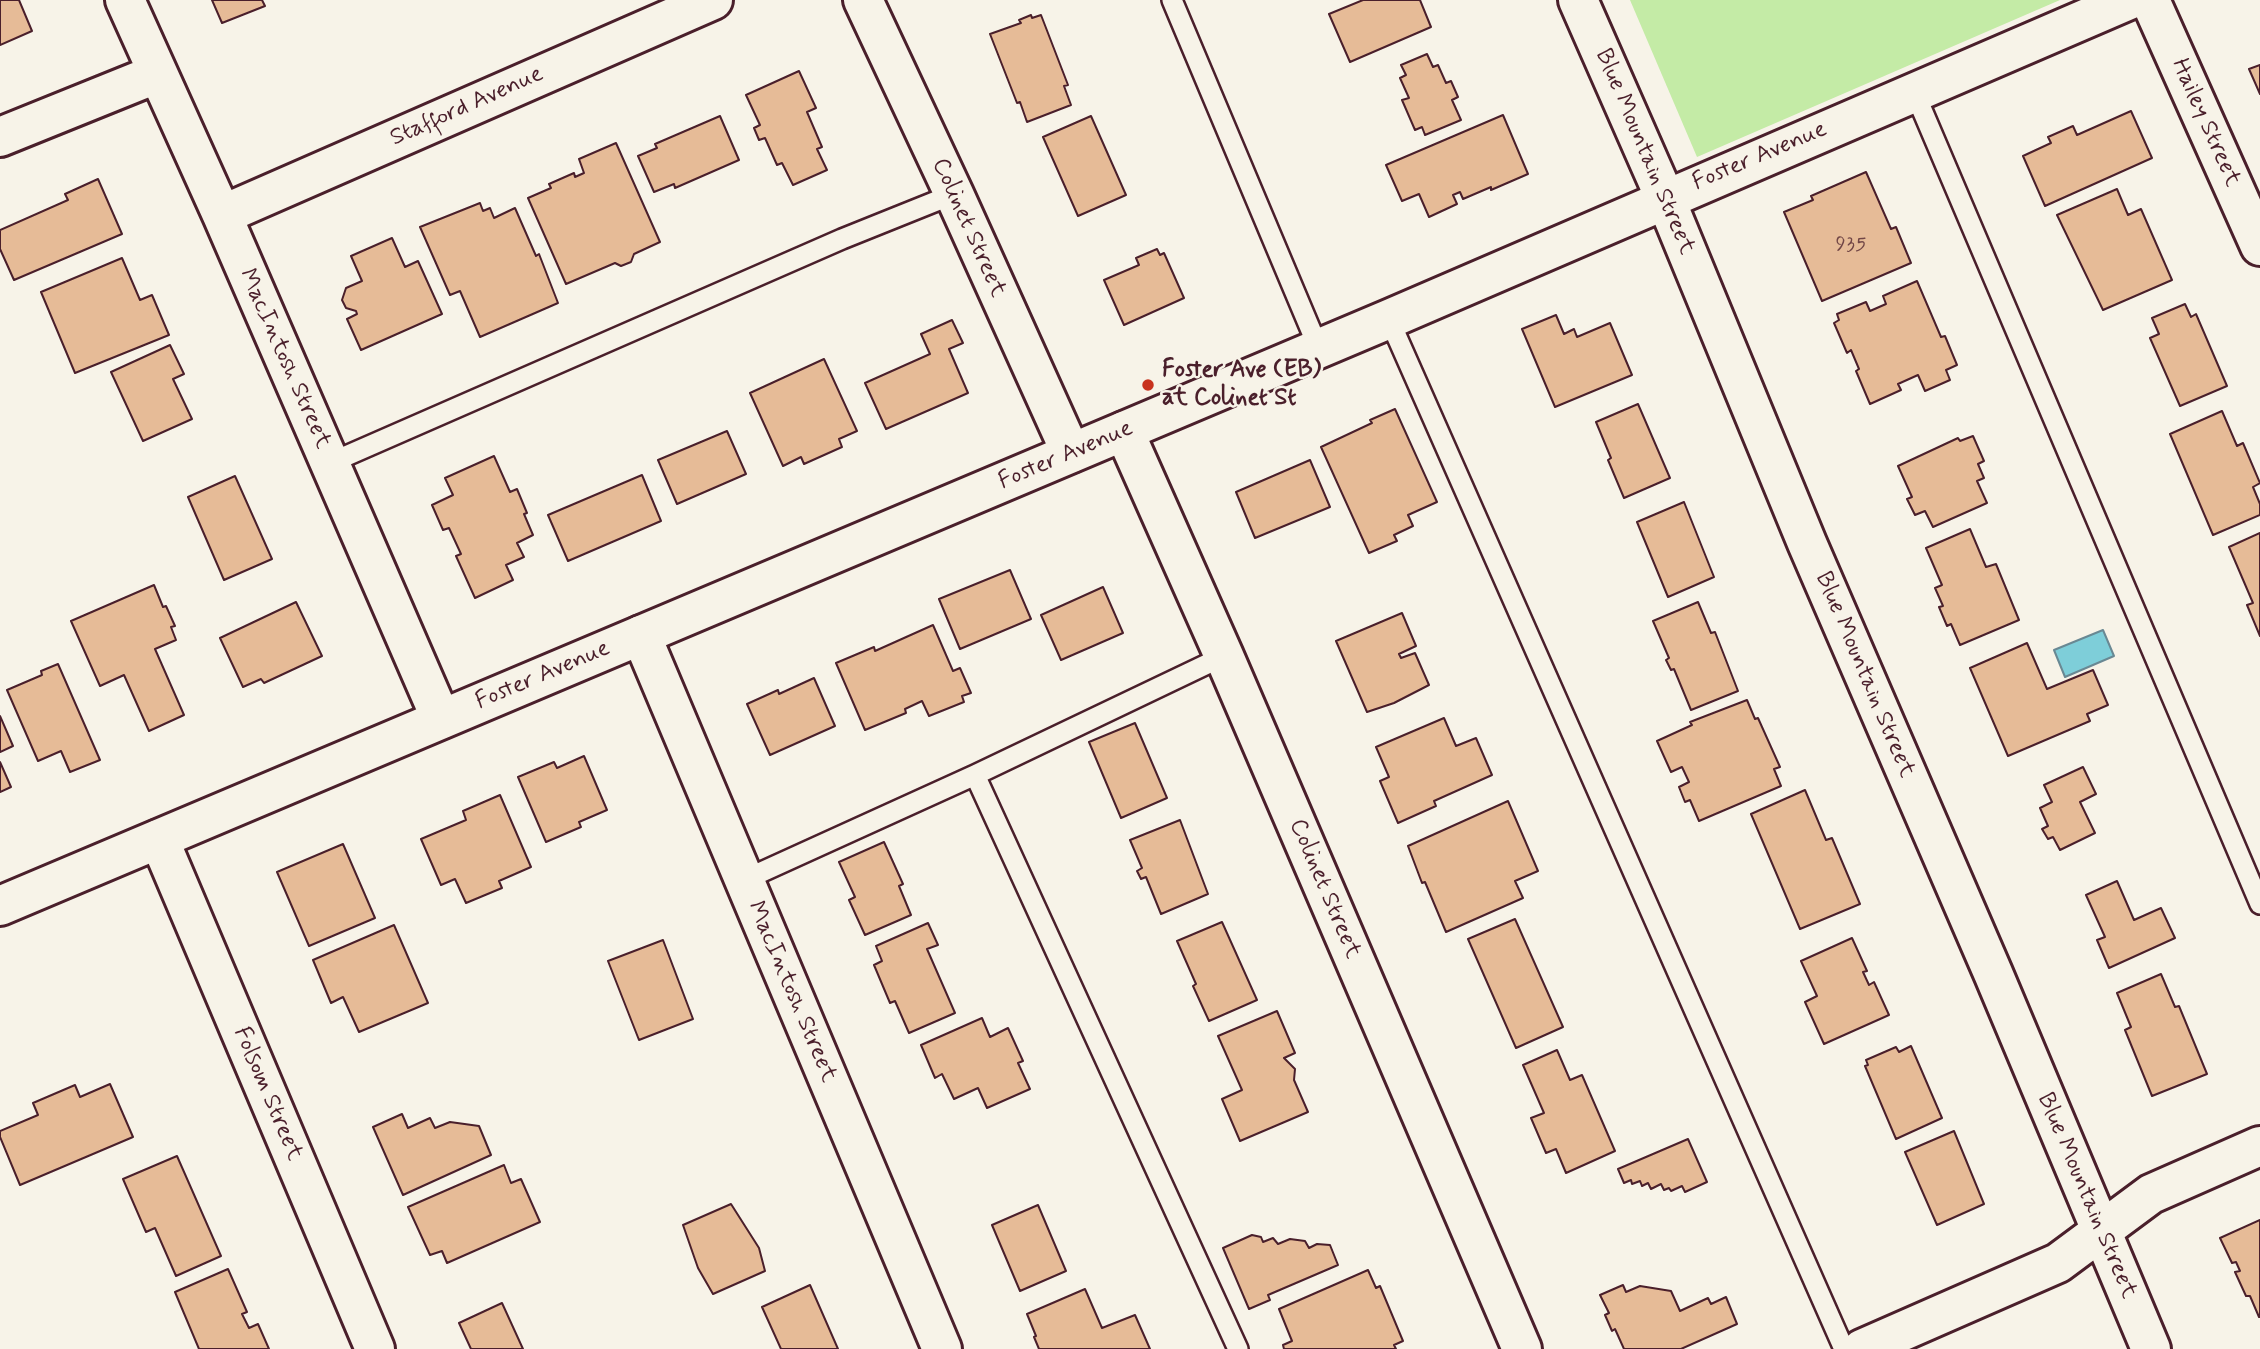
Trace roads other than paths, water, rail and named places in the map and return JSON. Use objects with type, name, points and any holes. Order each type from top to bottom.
[{"type":"street","name":"MacIntosh Street","points":[[125,0],[156,74],[222,215],[441,719]]},
{"type":"street","name":"Stafford Avenue","points":[[222,215],[713,0]]},
{"type":"street","name":"Blue Mountain Street","points":[[1577,0],[1665,198],[1807,543],[1993,973],[2151,1349]]},
{"type":"street","name":"Foster Avenue","points":[[0,906],[1124,431],[2129,0]]},
{"type":"street","name":"Hailey Street","points":[[2150,0],[2260,246]]},
{"type":"street","name":"Colinet Street","points":[[864,1],[1071,453]]},
{"type":"street","points":[[0,137],[156,74]]},
{"type":"street","name":"Colinet Street","points":[[1124,431],[1224,656],[1522,1349]]},
{"type":"street","name":"MacIntosh Street","points":[[641,635],[942,1349]]},
{"type":"street","name":"Folsom Street","points":[[159,839],[375,1349]]},
{"type":"street","points":[[1862,1349],[2058,1264],[2151,1194],[2260,1146]]},
{"type":"lane","points":[[1172,0],[1318,347]]},
{"type":"lane","points":[[1914,91],[2260,904]]},
{"type":"lane","points":[[330,463],[842,239],[954,194]]},
{"type":"lane","points":[[1389,318],[1844,1349]]},
{"type":"lane","points":[[744,880],[975,775],[1224,656]]},
{"type":"lane","points":[[975,775],[1238,1349]]},
{"type":"water","points":[[2103,630],[2114,656],[2065,677],[2054,650]]},
{"type":"place","name":"Foster Ave (EB) at Colinet St","points":[[1148,385]]}]
